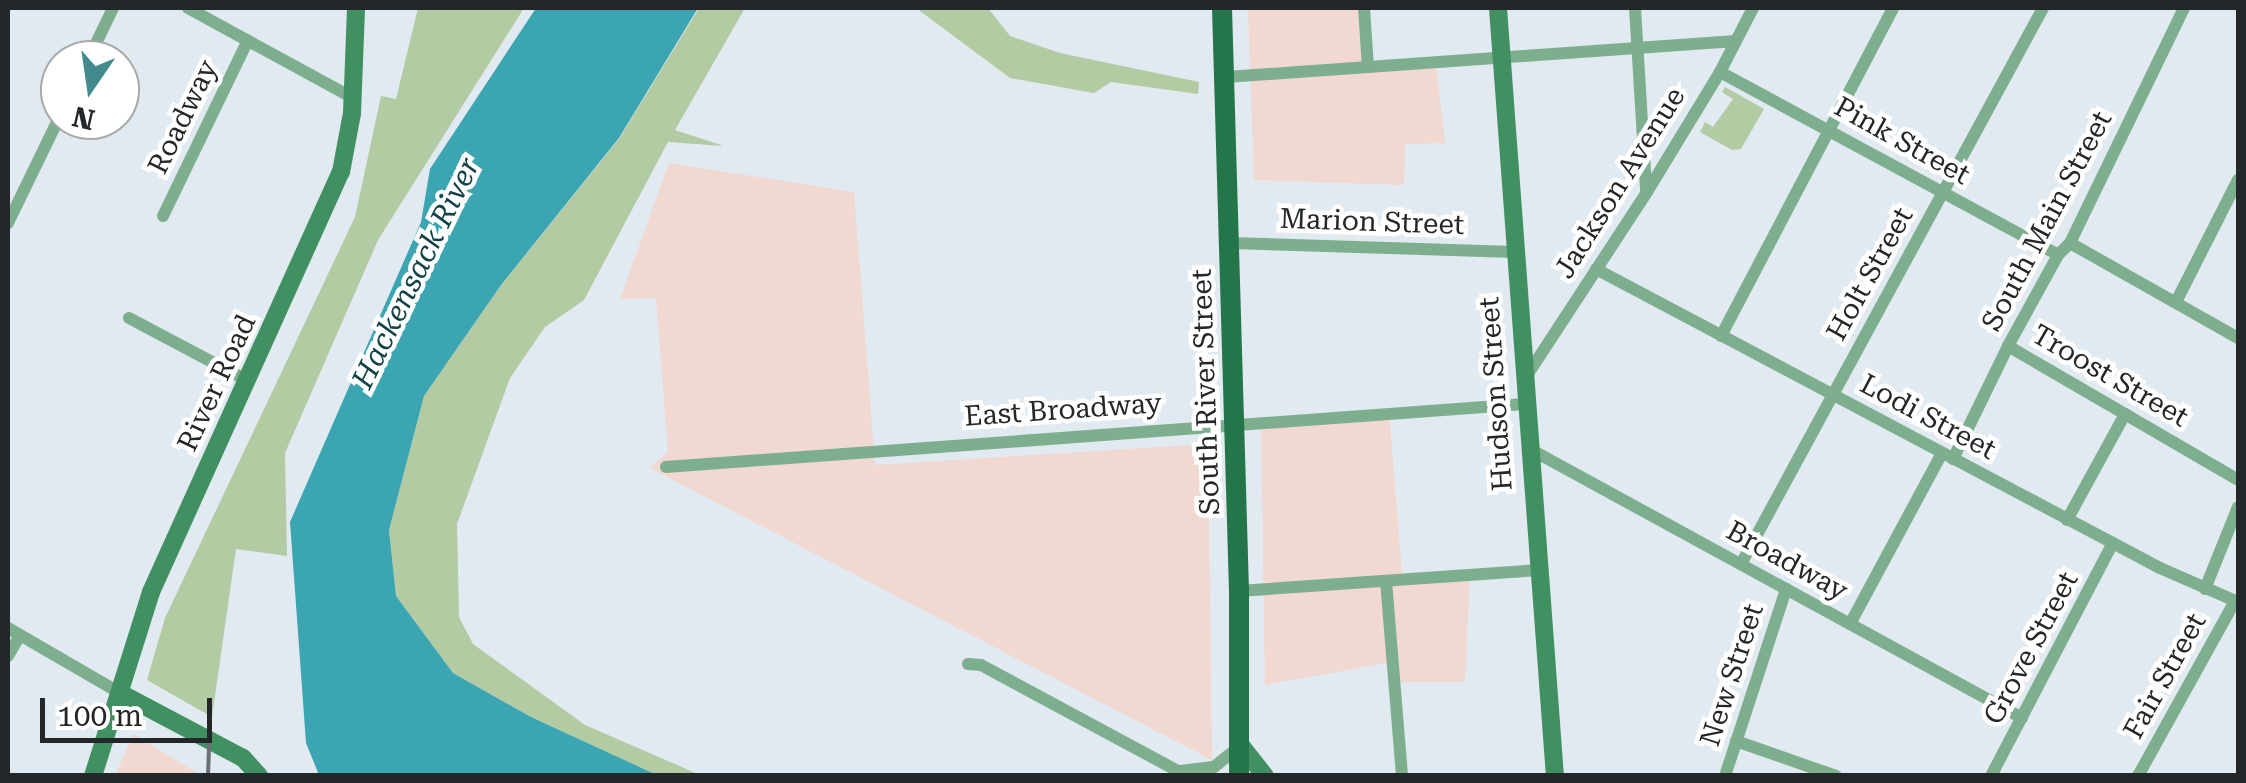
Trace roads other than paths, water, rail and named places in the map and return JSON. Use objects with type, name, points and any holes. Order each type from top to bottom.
[{"type":"main road","name":"River Road","points":[[93,776],[157,578],[330,204],[348,140],[356,8]]},
{"type":"main road","name":"South River Street","points":[[1222,8],[1239,591],[1239,776]]},
{"type":"main road","name":"Hudson Street","points":[[1498,8],[1524,404],[1556,776]]},
{"type":"main road","points":[[120,693],[243,758],[259,776]]},
{"type":"main road","points":[[1240,745],[1265,776]]},
{"type":"street","points":[[98,40],[114,8]]},
{"type":"street","points":[[188,8],[353,98]]},
{"type":"street","points":[[1364,8],[1368,67]]},
{"type":"street","points":[[1635,8],[1646,192]]},
{"type":"street","name":"Jackson Avenue","points":[[1523,382],[1720,72],[1753,8]]},
{"type":"street","points":[[1720,336],[1893,8]]},
{"type":"street","name":"Holt Street","points":[[1741,564],[2043,8]]},
{"type":"street","name":"South Main Street","points":[[1850,624],[2058,255],[2070,243],[2184,8]]},
{"type":"street","name":"Roadway","points":[[163,216],[248,40]]},
{"type":"street","points":[[1226,77],[1736,41]]},
{"type":"street","name":"Pink Street","points":[[1720,72],[2058,255]]},
{"type":"street","points":[[8,223],[48,140]]},
{"type":"street","points":[[2176,302],[2238,180]]},
{"type":"street","name":"Marion Street","points":[[1230,243],[1513,252]]},
{"type":"street","points":[[2070,243],[2238,338]]},
{"type":"street","name":"Lodi Street","points":[[1596,270],[2113,544],[2237,602]]},
{"type":"street","points":[[129,318],[248,382]]},
{"type":"street","name":"Troost Street","points":[[2008,346],[2238,480]]},
{"type":"street","name":"East Broadway","points":[[666,467],[1234,422],[1524,404]]},
{"type":"street","points":[[2067,520],[2125,414]]},
{"type":"street","name":"Broadway","points":[[1528,448],[2022,718]]},
{"type":"street","points":[[2205,588],[2238,507]]},
{"type":"street","name":"Grove Street","points":[[1991,776],[2113,544]]},
{"type":"street","points":[[1239,591],[1537,570]]},
{"type":"street","points":[[1386,581],[1402,776]]},
{"type":"street","name":"New Street","points":[[1725,776],[1786,589]]},
{"type":"street","name":"Fair Street","points":[[2138,776],[2237,602]]},
{"type":"street","points":[[8,656],[14,631],[120,693]]},
{"type":"street","points":[[968,664],[981,665],[1183,773],[1214,767],[1240,745]]},
{"type":"street","points":[[1736,742],[1836,776]]},
{"type":"water","name":"Hackensack River","points":[[536,8],[698,8],[619,138],[501,285],[424,396],[389,530],[396,596],[453,673],[531,717],[657,775],[319,775],[306,743],[290,522],[421,222],[430,169]]},
{"type":"railway","points":[[208,776],[210,720]]}]
